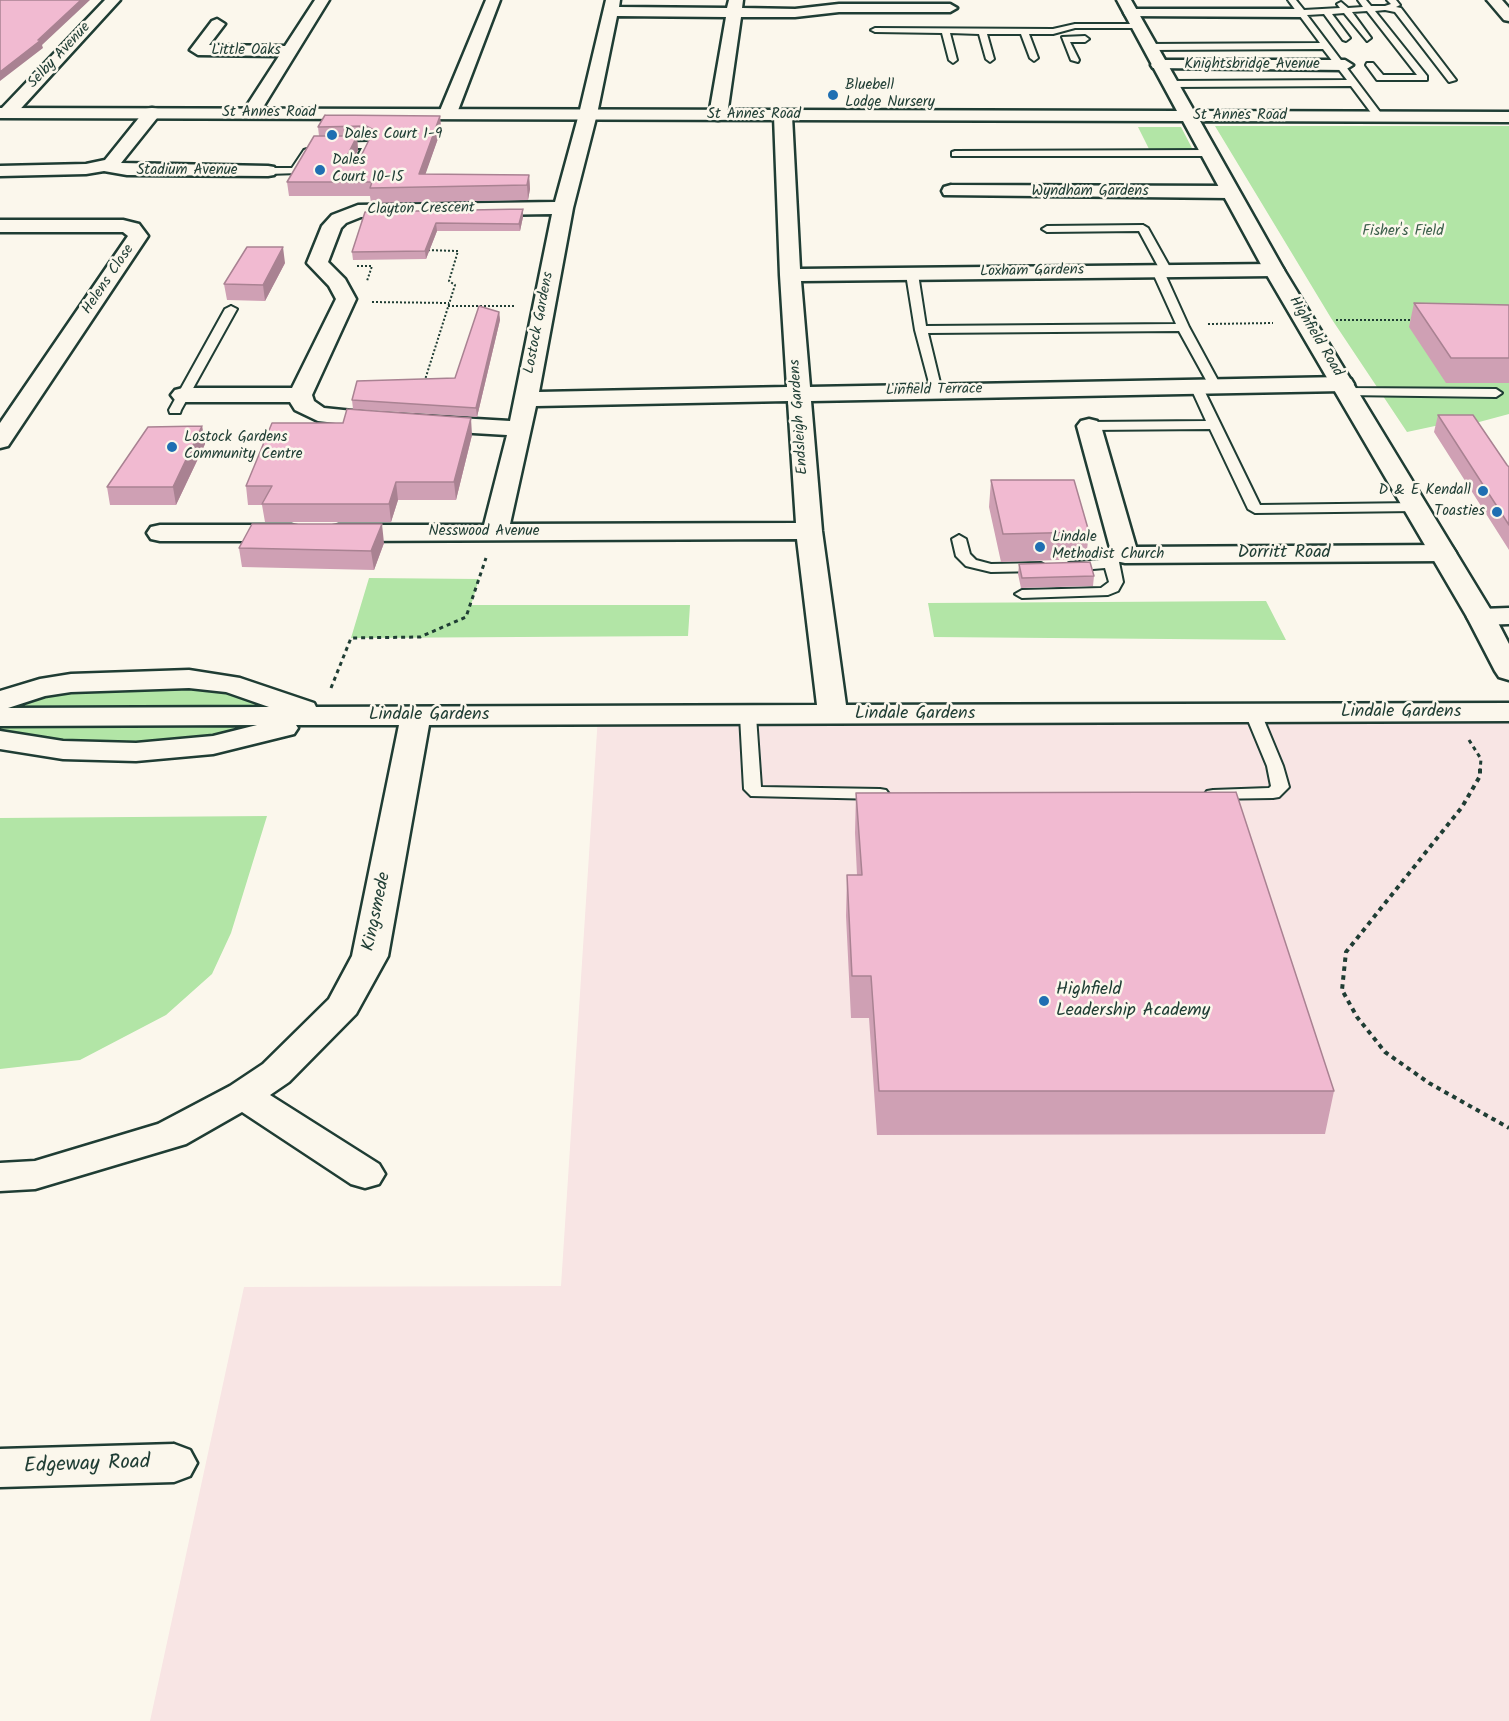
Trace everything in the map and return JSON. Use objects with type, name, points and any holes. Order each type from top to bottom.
[{"type":"street","name":"Selby Avenue","points":[[3,113],[113,0]]},
{"type":"street","points":[[251,112],[322,0]]},
{"type":"street","points":[[448,114],[494,0]]},
{"type":"street","points":[[1494,0],[1509,17]]},
{"type":"street","points":[[613,5],[735,6],[795,13],[839,8],[950,8]]},
{"type":"street","name":"Lostock Gardens","points":[[495,532],[520,429],[563,208],[613,5]]},
{"type":"street","points":[[718,115],[735,6]]},
{"type":"street","points":[[1140,30],[1301,13]]},
{"type":"street","name":"Little Oaks","points":[[217,24],[198,51],[290,51]]},
{"type":"street","name":"Highfield Road","points":[[1140,30],[1274,270],[1481,617],[1509,671]]},
{"type":"street","name":"Knightsbridge Avenue","points":[[1159,65],[1342,65]]},
{"type":"street","name":"St Annes Road","points":[[3,113],[1509,117]]},
{"type":"street","name":"Stadium Avenue","points":[[106,166],[115,161],[152,113]]},
{"type":"street","name":"Endsleigh Gardens","points":[[783,116],[790,275],[809,531],[833,716]]},
{"type":"street","name":"Stadium Avenue","points":[[0,171],[86,169],[106,166],[127,170],[268,171]]},
{"type":"street","name":"Wyndham Gardens","points":[[951,190],[1230,192]]},
{"type":"street","name":"Clayton Crescent","points":[[345,302],[338,283],[317,263],[332,226],[339,219],[358,211],[563,208]]},
{"type":"street","name":"Helens Close","points":[[0,226],[123,226],[132,228],[138,236],[0,441]]},
{"type":"street","name":"Loxham Gardens","points":[[790,275],[1274,270]]},
{"type":"street","points":[[345,302],[300,394],[303,405],[318,414],[393,422],[520,429]]},
{"type":"street","name":"Linfield Terrace","points":[[525,399],[1206,386],[1345,388]]},
{"type":"street","points":[[179,403],[300,394]]},
{"type":"street","points":[[1089,426],[1118,557]]},
{"type":"street","name":"Nesswood Avenue","points":[[160,533],[809,531]]},
{"type":"street","name":"Dorritt Road","points":[[1118,557],[1443,554]]},
{"type":"street","points":[[1481,617],[1509,616]]},
{"type":"street","name":"Lindale Gardens","points":[[0,701],[40,688],[71,682],[189,679],[250,689],[320,716]]},
{"type":"street","name":"Lindale Gardens","points":[[0,717],[1453,714],[1509,712]]},
{"type":"street","name":"Lindale Gardens","points":[[0,740],[63,750],[136,752],[179,749],[253,737],[320,716]]},
{"type":"street","name":"Kingsmede","points":[[0,1177],[34,1175],[172,1134],[243,1095],[276,1073],[343,1006],[370,956],[416,716]]},
{"type":"street","points":[[243,1095],[365,1174]]},
{"type":"street","name":"Edgeway Road","points":[[0,1468],[174,1463]]},
{"type":"lane","points":[[1292,0],[1378,116]]},
{"type":"lane","points":[[1312,0],[1346,38]]},
{"type":"lane","points":[[1338,0],[1367,38]]},
{"type":"lane","points":[[1362,0],[1443,69],[1452,80]]},
{"type":"lane","points":[[1301,13],[1385,8],[1395,5],[1416,69],[1424,78],[1380,78],[1370,65]]},
{"type":"lane","points":[[875,30],[1053,32],[1075,26],[1324,46]]},
{"type":"lane","points":[[945,30],[953,60]]},
{"type":"lane","points":[[982,30],[990,59]]},
{"type":"lane","points":[[1024,32],[1034,58]]},
{"type":"lane","points":[[1305,36],[1317,36]]},
{"type":"lane","points":[[1075,60],[1065,39],[1099,39]]},
{"type":"lane","points":[[1416,69],[1443,69]]},
{"type":"lane","points":[[1171,84],[1354,84]]},
{"type":"lane","points":[[268,171],[295,171],[311,145]]},
{"type":"lane","points":[[322,145],[369,145],[355,171]]},
{"type":"lane","points":[[956,154],[1209,153]]},
{"type":"lane","points":[[1047,229],[1143,228],[1206,386],[1215,425],[1255,508],[1415,507]]},
{"type":"lane","points":[[912,274],[921,330],[936,391]]},
{"type":"lane","points":[[179,403],[231,309]]},
{"type":"lane","points":[[921,330],[1183,325]]},
{"type":"lane","points":[[1345,388],[1496,393]]},
{"type":"lane","points":[[1089,426],[1215,425]]},
{"type":"lane","points":[[959,539],[963,556],[971,563],[991,568],[1076,567],[1102,564],[1118,557],[1116,582],[1113,588],[1103,592],[1022,594]]},
{"type":"lane","points":[[1191,795],[1257,795],[1273,793],[1280,787],[1275,766],[1253,713]]},
{"type":"lane","points":[[748,716],[753,789],[757,792],[898,794]]},
{"type":"path","points":[[393,422],[411,412],[422,389],[455,285],[449,281],[458,251],[414,250]]},
{"type":"path","points":[[345,302],[544,306]]},
{"type":"path","points":[[1183,325],[1418,320]]},
{"type":"path","points":[[320,716],[351,638],[420,637],[466,617],[495,532]]},
{"type":"path","points":[[1453,714],[1480,759],[1480,776],[1462,807],[1346,952],[1342,990],[1357,1017],[1385,1052],[1430,1083],[1509,1128]]},
{"type":"shaded area","name":"Highfield Leadership Academy","points":[[1509,712],[1509,1721],[150,1721],[244,1287],[561,1286],[598,716]]},
{"type":"green space","name":"Fisher's Field","points":[[1215,126],[1509,126],[1509,414],[1468,425],[1435,426],[1407,432],[1331,318]]},
{"type":"green space","points":[[1138,127],[1181,127],[1193,150],[1150,151]]},
{"type":"green space","points":[[369,578],[479,579],[471,605],[690,605],[688,636],[351,638]]},
{"type":"green space","points":[[1266,601],[1286,640],[934,637],[928,603]]},
{"type":"green space","points":[[189,679],[297,707],[0,707],[0,701],[40,688]]},
{"type":"green space","points":[[291,725],[179,749],[0,740],[0,726]]},
{"type":"green space","points":[[267,816],[231,933],[212,974],[166,1015],[80,1060],[0,1069],[0,818]]},
{"type":"building","points":[[0,0],[81,0],[38,40],[41,40],[0,72]]},
{"type":"building","points":[[325,115],[440,116],[419,174],[529,175],[527,185],[370,188],[372,182],[287,182],[314,136],[357,136],[346,158],[359,160],[374,130],[366,126],[318,127]]},
{"type":"building","points":[[523,209],[519,224],[436,223],[425,251],[352,252],[365,212]]},
{"type":"building","points":[[247,247],[283,247],[263,285],[224,284]]},
{"type":"building","points":[[1414,303],[1509,305],[1509,358],[1451,358]]},
{"type":"building","points":[[479,306],[499,312],[476,408],[352,400],[357,381],[455,378]]},
{"type":"building","points":[[347,409],[471,418],[454,482],[396,482],[389,504],[262,504],[272,486],[246,486],[272,423],[343,423]]},
{"type":"building","points":[[1438,415],[1473,415],[1509,467],[1509,525]]},
{"type":"building","points":[[202,426],[173,487],[107,487],[148,427]]},
{"type":"building","points":[[991,480],[1074,480],[1089,532],[1003,534]]},
{"type":"building","points":[[252,524],[382,524],[371,551],[239,548]]},
{"type":"building","points":[[1090,562],[1094,576],[1022,578],[1019,564]]},
{"type":"building","name":"Highfield Leadership Academy","points":[[1236,792],[1334,1091],[879,1091],[871,976],[852,976],[847,875],[862,875],[856,793]]},
{"type":"place","name":"Bluebell Lodge Nursery","points":[[833,95]]},
{"type":"place","name":"Dales Court 1-9","points":[[332,135]]},
{"type":"place","name":"Dales Court 10-15","points":[[320,170]]},
{"type":"place","name":"Lostock Gardens Community Centre","points":[[172,447]]},
{"type":"place","name":"D & E Kendall","points":[[1483,491]]},
{"type":"place","name":"Toasties","points":[[1497,512]]},
{"type":"place","name":"Lindale Methodist Church","points":[[1040,547]]},
{"type":"place","name":"Highfield Leadership Academy","points":[[1044,1001]]}]
